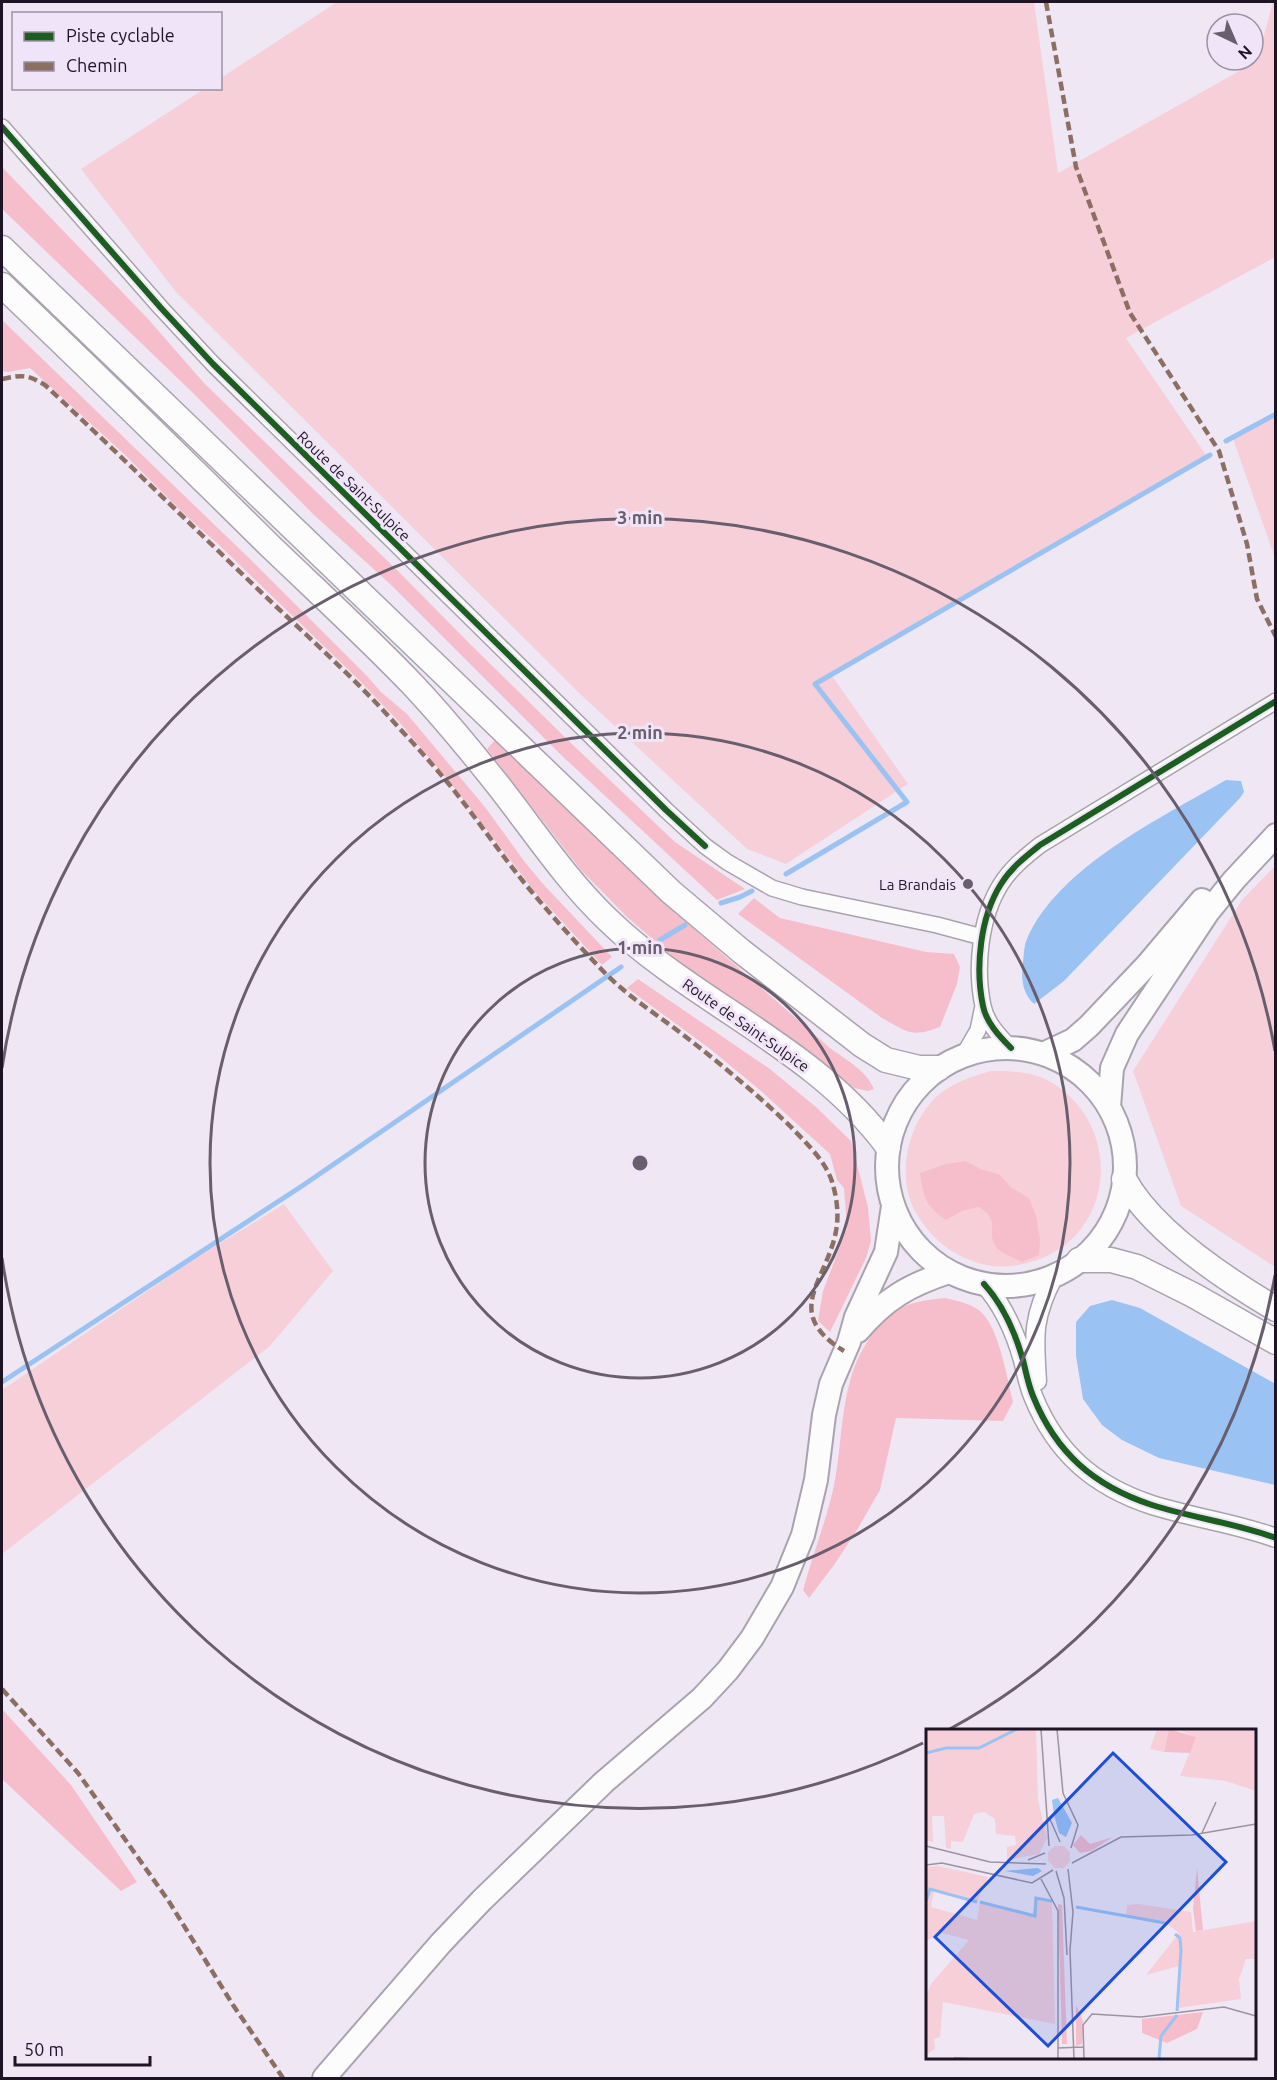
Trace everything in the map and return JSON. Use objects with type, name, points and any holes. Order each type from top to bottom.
[{"type":"highway","points":[[2,248],[671,892],[800,999],[870,1050],[886,1060],[920,1068],[939,1068]]},
{"type":"highway","name":"Route de Saint-Sulpice","points":[[2,285],[413,685],[499,786],[566,875],[609,921],[688,985],[746,1022],[799,1060],[852,1106],[888,1147]]},
{"type":"highway","points":[[1124,1179],[1143,1208],[1183,1244],[1275,1309]]},
{"type":"highway","points":[[1079,1260],[1111,1260],[1137,1267],[1192,1294],[1275,1342]]},
{"type":"main road","points":[[1043,1054],[1073,1040],[1089,1026],[1147,965],[1227,873],[1275,834]]},
{"type":"main road","points":[[1109,1107],[1112,1068],[1127,1034],[1208,912],[1275,834]]},
{"type":"main road","points":[[1011,1048],[1043,1054],[1081,1075],[1097,1090],[1109,1107],[1122,1142],[1124,1179],[1119,1202],[1110,1224],[1096,1244],[1079,1260],[1054,1276],[1020,1285],[984,1284],[966,1280],[931,1260],[902,1226],[888,1187],[886,1167],[888,1147],[895,1124],[906,1102],[939,1068],[963,1056],[987,1050],[1011,1048]]},
{"type":"main road","points":[[324,2079],[434,1951],[482,1900],[604,1782],[702,1698],[728,1670],[752,1638],[782,1587],[803,1535],[816,1480],[827,1398],[836,1370],[849,1342],[856,1317],[886,1252],[893,1206]]},
{"type":"main road","points":[[849,1342],[874,1313],[900,1292],[917,1283],[949,1272]]},
{"type":"street","name":"Route de Saint-Sulpice","points":[[2,127],[153,300],[213,364],[705,846],[747,875],[772,888],[802,897],[937,925],[982,937]]},
{"type":"street","points":[[963,1056],[978,1030],[983,1006],[980,957],[988,908],[1001,883],[1017,864],[1079,821],[1275,701]]},
{"type":"street","points":[[983,1006],[991,1024],[1011,1048]]},
{"type":"street","points":[[1050,1429],[1038,1391],[1034,1346],[1036,1316],[1054,1276]]},
{"type":"street","points":[[984,1284],[994,1295],[1008,1318],[1020,1348],[1032,1395],[1050,1429],[1071,1459],[1101,1483],[1152,1505],[1251,1528],[1275,1538]]},
{"type":"shaded area","points":[[337,2],[1034,2],[1058,173],[1237,72],[1265,72],[1265,32],[1273,2],[1275,2],[1275,257],[1126,338],[1206,455],[830,673],[908,784],[786,864],[747,849],[578,692],[176,292],[81,169],[202,90],[222,90],[222,77]]},
{"type":"shaded area","points":[[2,167],[149,320],[204,383],[574,746],[675,842],[745,889],[717,900],[559,753],[389,583],[314,515],[193,393],[2,209]]},
{"type":"shaded area","points":[[2,320],[249,558],[381,692],[407,714],[485,807],[543,884],[612,957],[602,965],[535,892],[453,786],[400,723],[359,680],[218,544],[30,368],[2,371]]},
{"type":"shaded area","points":[[1275,412],[1275,558],[1232,436]]},
{"type":"shaded area","points":[[495,740],[653,893],[830,1048],[861,1071],[874,1089],[868,1091],[854,1088],[783,1032],[709,984],[628,918],[580,869],[487,749]]},
{"type":"shaded area","points":[[1275,866],[1275,1267],[1181,1206],[1133,1071],[1242,900]]},
{"type":"shaded area","points":[[754,898],[780,918],[926,952],[954,954],[960,967],[957,984],[940,1027],[916,1033],[882,1018],[738,914]]},
{"type":"shaded area","points":[[638,979],[770,1069],[816,1107],[851,1141],[868,1207],[871,1241],[866,1258],[830,1332],[818,1321],[823,1291],[847,1228],[844,1188],[837,1180],[830,1154],[761,1091],[709,1048],[627,988]]},
{"type":"shaded area","points":[[991,1071],[1032,1074],[1045,1079],[1071,1098],[1089,1122],[1099,1149],[1100,1178],[1094,1206],[1080,1231],[1057,1250],[1027,1263],[1016,1265],[999,1266],[971,1261],[944,1245],[929,1231],[916,1213],[909,1198],[906,1181],[909,1146],[922,1114],[945,1090],[962,1081]],"holes":[[[966,1161],[981,1169],[999,1174],[1011,1187],[1029,1198],[1036,1215],[1040,1237],[993,1240],[991,1220],[987,1214],[979,1207],[962,1211]]]},
{"type":"shaded area","points":[[966,1161],[981,1169],[999,1174],[1011,1187],[1029,1198],[1036,1215],[1040,1237],[1039,1255],[1022,1262],[999,1250],[993,1243],[990,1218],[979,1207],[962,1211],[946,1220],[930,1205],[924,1195],[920,1173],[946,1164]]},
{"type":"shaded area","points":[[284,1204],[333,1271],[270,1346],[2,1554],[2,1390],[193,1260]]},
{"type":"shaded area","points":[[945,1298],[972,1306],[987,1319],[997,1340],[1013,1402],[1003,1421],[896,1418],[880,1490],[834,1565],[809,1598],[803,1590],[833,1490],[842,1422],[853,1370],[863,1348],[886,1319],[905,1306]]},
{"type":"shaded area","points":[[2,1709],[71,1785],[137,1882],[121,1891],[2,1779]]},
{"type":"water","points":[[1226,780],[1241,781],[1244,792],[1240,798],[1064,981],[1034,1004],[1027,995],[1022,979],[1025,944],[1042,913],[1062,889],[1086,867],[1114,847]]},
{"type":"water","points":[[1112,1300],[1140,1308],[1274,1383],[1275,1485],[1159,1458],[1122,1440],[1102,1425],[1083,1399],[1076,1356],[1076,1322],[1090,1306]]},
{"type":"waterway","points":[[1226,441],[1276,414]]},
{"type":"waterway","points":[[786,874],[907,802],[815,684],[1210,455]]},
{"type":"waterway","points":[[721,903],[752,891]]},
{"type":"waterway","points":[[660,940],[685,925]]},
{"type":"waterway","points":[[2,1382],[302,1186],[621,967]]},
{"type":"marked path","points":[[1046,2],[1076,167],[1130,313],[1219,451],[1247,544],[1257,599],[1276,637]]},
{"type":"marked path","points":[[2,379],[24,376],[45,385],[100,437],[368,694],[448,783],[537,898],[603,971],[633,998],[740,1080],[810,1147],[830,1177],[836,1196],[837,1214],[836,1231],[813,1295],[811,1309],[815,1323],[825,1337],[844,1351]]},
{"type":"marked path","points":[[2,1689],[78,1773],[168,1900],[233,2005],[283,2078]]},
{"type":"cycle path","points":[[2,127],[213,364],[705,846]]},
{"type":"cycle path","points":[[1011,1048],[987,1018],[979,976],[984,927],[994,897],[1005,878],[1040,845],[1276,701]]},
{"type":"cycle path","points":[[984,1284],[1003,1310],[1012,1329],[1031,1391],[1042,1416],[1065,1451],[1079,1465],[1112,1488],[1152,1505],[1276,1538]]},
{"type":"place","name":"La Brandais","points":[[968,884]]}]
